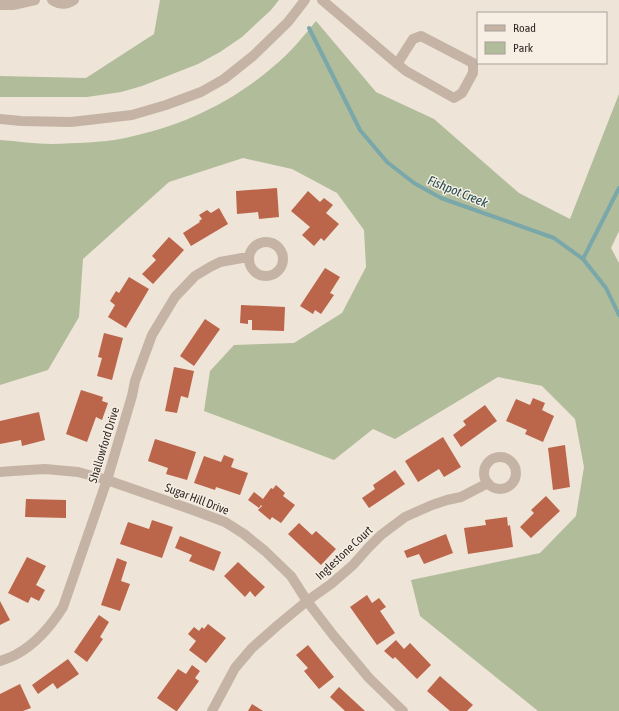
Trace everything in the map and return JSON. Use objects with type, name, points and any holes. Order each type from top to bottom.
[{"type":"street","points":[[0,6],[13,5],[35,0]]},
{"type":"street","points":[[52,0],[59,4],[70,3],[74,0]]},
{"type":"street","points":[[0,119],[71,122],[132,115],[166,105],[201,92],[224,79],[253,56],[288,22],[305,0]]},
{"type":"street","points":[[322,0],[406,71],[454,98],[462,93],[473,73],[473,63],[420,36],[413,39],[398,64]]},
{"type":"street","name":"Shallowford Drive","points":[[0,661],[17,654],[32,643],[44,632],[63,607],[107,480],[135,381],[152,335],[175,297],[195,276],[210,266],[220,262],[249,258]]},
{"type":"street","name":"Sugar Hill Drive","points":[[0,472],[45,469],[78,472],[107,480],[225,522],[244,534],[265,551],[290,576],[333,635],[370,678],[403,711]]},
{"type":"street","name":"Inglestone Court","points":[[212,711],[236,668],[252,648],[278,624],[307,601],[332,584],[353,565],[381,535],[405,517],[432,505],[461,497],[488,483]]},
{"type":"green space","points":[[160,0],[279,0],[271,10],[242,37],[220,52],[198,64],[142,86],[121,92],[87,97],[0,97],[0,76],[86,78],[154,34]]},
{"type":"green space","points":[[316,21],[376,92],[434,119],[519,193],[570,219],[619,94],[619,231],[611,248],[619,263],[619,711],[538,711],[420,616],[411,580],[540,553],[576,516],[584,467],[575,419],[542,386],[498,377],[395,439],[373,429],[334,460],[204,411],[210,371],[234,345],[294,343],[342,313],[366,267],[364,230],[337,193],[292,169],[243,158],[169,182],[83,259],[79,317],[48,370],[0,385],[0,140],[39,144],[107,141],[145,133],[185,120],[223,102],[258,79],[285,56]]},
{"type":"building","points":[[277,188],[279,217],[259,219],[258,212],[237,214],[236,191]]},
{"type":"building","points":[[308,191],[320,202],[324,198],[333,205],[326,213],[339,224],[324,241],[321,238],[314,246],[302,235],[310,227],[291,211]]},
{"type":"building","points":[[219,208],[228,224],[191,246],[183,233],[200,222],[199,221],[202,219],[199,215],[207,210],[211,213]]},
{"type":"building","points":[[169,237],[184,250],[153,284],[142,274],[156,260],[152,256]]},
{"type":"building","points":[[325,268],[340,277],[330,293],[334,295],[321,314],[315,310],[313,314],[300,306]]},
{"type":"building","points":[[129,277],[149,289],[126,328],[108,317],[115,305],[110,301],[116,291],[119,293]]},
{"type":"building","points":[[241,305],[285,307],[284,331],[252,330],[252,320],[248,320],[248,324],[240,323]]},
{"type":"building","points":[[205,319],[220,329],[194,366],[180,356]]},
{"type":"building","points":[[104,333],[123,338],[112,380],[97,376],[102,358],[98,357]]},
{"type":"building","points":[[174,367],[194,371],[188,398],[181,396],[177,413],[165,411]]},
{"type":"building","points":[[81,390],[103,397],[102,401],[108,403],[102,420],[96,417],[87,442],[66,434]]},
{"type":"building","points":[[533,398],[545,403],[542,410],[554,416],[543,442],[525,434],[527,430],[506,421],[516,399],[530,405]]},
{"type":"building","points":[[485,405],[497,421],[461,447],[453,435],[466,425],[463,421]]},
{"type":"building","points":[[39,412],[45,440],[22,446],[21,440],[0,444],[0,421]]},
{"type":"building","points":[[443,437],[461,467],[444,477],[439,469],[418,482],[405,461]]},
{"type":"building","points":[[155,439],[196,452],[187,480],[166,474],[168,468],[148,461]]},
{"type":"building","points":[[565,445],[570,487],[553,490],[548,448]]},
{"type":"building","points":[[224,455],[234,459],[231,467],[248,473],[240,495],[216,487],[215,490],[194,483],[204,456],[221,462]]},
{"type":"building","points":[[395,470],[405,484],[369,508],[362,498],[375,489],[373,485]]},
{"type":"building","points":[[276,485],[285,493],[283,496],[295,505],[281,523],[272,517],[270,520],[258,510],[262,506],[261,505],[259,508],[248,500],[254,492],[263,499],[271,488],[273,489]]},
{"type":"building","points":[[546,496],[560,511],[531,538],[520,527],[534,513],[531,510]]},
{"type":"building","points":[[26,499],[66,500],[66,518],[25,517]]},
{"type":"building","points":[[507,517],[508,526],[510,525],[513,547],[468,554],[464,528],[486,525],[485,520]]},
{"type":"building","points":[[152,520],[173,527],[162,558],[120,544],[128,522],[149,529]]},
{"type":"building","points":[[299,523],[312,535],[316,531],[336,549],[321,565],[288,534]]},
{"type":"building","points":[[446,534],[453,553],[424,564],[419,554],[407,558],[404,551]]},
{"type":"building","points":[[180,536],[221,552],[214,571],[189,561],[192,555],[175,548]]},
{"type":"building","points":[[27,557],[46,566],[36,585],[45,590],[39,601],[31,597],[28,603],[8,593]]},
{"type":"building","points":[[117,558],[127,562],[121,581],[130,584],[120,611],[101,605]]},
{"type":"building","points":[[238,562],[265,587],[255,597],[250,591],[245,597],[224,576]]},
{"type":"building","points":[[367,595],[372,603],[379,598],[386,607],[380,611],[395,633],[377,645],[350,607]]},
{"type":"building","points":[[0,601],[10,620],[0,625]]},
{"type":"building","points":[[99,615],[109,622],[100,637],[103,639],[87,662],[74,652]]},
{"type":"building","points":[[208,624],[226,638],[206,663],[189,650],[196,641],[188,634],[194,627],[199,631],[202,627],[204,629]]},
{"type":"building","points":[[396,640],[404,649],[410,643],[431,665],[417,679],[395,657],[393,659],[384,651]]},
{"type":"building","points":[[308,645],[334,677],[319,689],[304,671],[308,668],[296,655]]},
{"type":"building","points":[[68,659],[79,674],[57,689],[53,683],[38,694],[32,685]]},
{"type":"building","points":[[192,665],[200,671],[195,678],[199,681],[176,711],[157,698],[178,669],[186,674]]},
{"type":"building","points":[[440,676],[473,705],[467,711],[450,711],[427,691]]},
{"type":"building","points":[[20,684],[31,708],[23,711],[0,711],[0,694]]},
{"type":"building","points":[[339,687],[365,711],[345,711],[330,697]]},
{"type":"building","points":[[252,704],[263,711],[248,711]]},
{"type":"waterway","name":"Fishpot Creek","points":[[309,28],[360,130],[387,162],[414,183],[441,198],[554,238],[583,259],[606,288],[619,315]]},
{"type":"waterway","points":[[583,259],[619,188]]}]
